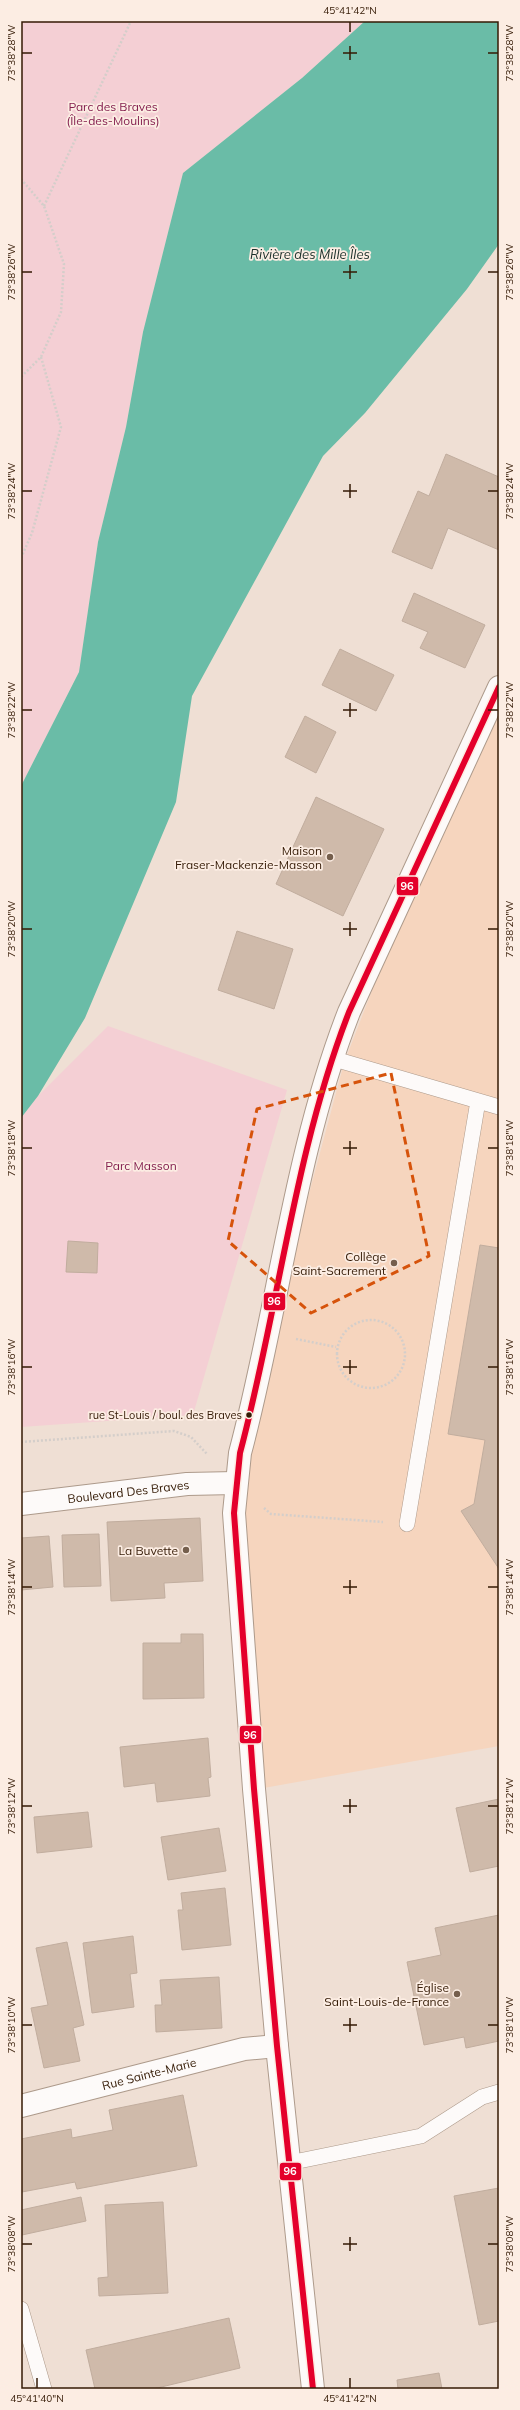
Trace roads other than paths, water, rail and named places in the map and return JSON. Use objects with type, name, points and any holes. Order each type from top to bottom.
[{"type":"main road","points":[[313,2389],[277,2046],[253,1782],[234,1513],[235,1483],[240,1452],[307,1151],[331,1058],[349,1012],[499,687]]},
{"type":"main road","name":"Boulevard Des Braves","points":[[21,1504],[187,1484],[235,1483]]},
{"type":"main road","name":"Rue Sainte-Marie","points":[[21,2106],[244,2049],[277,2046]]},
{"type":"lane","points":[[331,1058],[499,1107]]},
{"type":"lane","points":[[407,1524],[478,1102]]},
{"type":"lane","points":[[289,2162],[421,2136],[482,2097],[499,2092]]},
{"type":"lane","points":[[21,2309],[44,2389]]},
{"type":"water","name":"Rivière des Mille Îles","points":[[365,21],[499,21],[499,244],[467,289],[365,413],[323,456],[192,696],[176,802],[85,1018],[38,1096],[21,1118],[21,786],[79,672],[98,542],[126,427],[143,332],[183,173],[302,78]]},
{"type":"place","name":"Maison Fraser-Mackenzie-Masson","points":[[330,857]]},
{"type":"place","name":"Collège Saint-Sacrement","points":[[394,1263]]},
{"type":"place","name":"rue St-Louis / boul. des Braves","points":[[249,1415]]},
{"type":"place","name":"La Buvette","points":[[186,1550]]},
{"type":"place","name":"Église Saint-Louis-de-France","points":[[457,1994]]},
{"type":"park label","name":"Parc des Braves (Île-des-Moulins)","points":[[113,113]]},
{"type":"park label","name":"Parc Masson","points":[[141,1165]]}]
